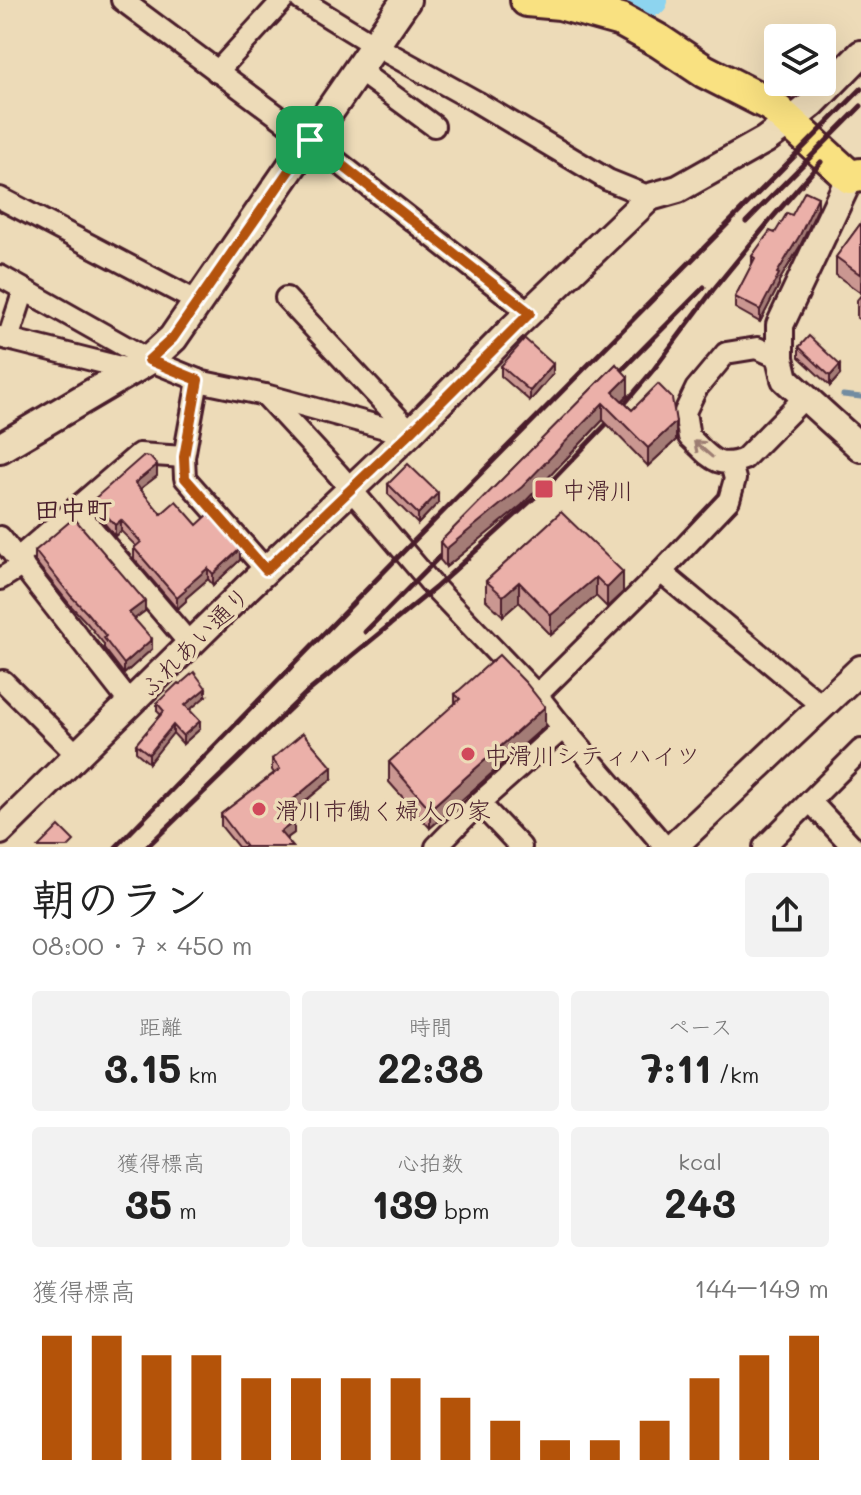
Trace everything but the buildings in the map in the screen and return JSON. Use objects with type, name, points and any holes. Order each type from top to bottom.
[{"type":"main road","points":[[0,448],[140,365],[173,338],[406,0]]},
{"type":"main road","points":[[527,0],[560,3],[621,20],[704,71],[771,105],[856,176]]},
{"type":"street","points":[[217,72],[283,0]]},
{"type":"street","points":[[301,0],[608,180],[650,197]]},
{"type":"street","points":[[133,3],[217,72],[310,140],[530,313]]},
{"type":"street","name":"ふれあい通り","points":[[0,831],[650,197],[678,189],[765,140],[812,104],[861,54]]},
{"type":"street","points":[[358,70],[434,126]]},
{"type":"street","points":[[856,176],[780,325],[780,358],[785,379],[861,448]]},
{"type":"street","points":[[0,198],[198,302]]},
{"type":"street","points":[[0,276],[140,365]]},
{"type":"street","points":[[24,290],[4,338],[140,365],[411,432]]},
{"type":"street","points":[[286,298],[411,432]]},
{"type":"street","points":[[780,358],[757,348],[726,353],[696,389],[685,412],[689,437],[719,463],[731,464],[744,459],[805,397]]},
{"type":"street","points":[[198,380],[184,457],[185,478],[266,570]]},
{"type":"street","points":[[265,395],[351,489],[435,588],[537,695],[665,847]]},
{"type":"street","points":[[0,579],[139,454],[184,457]]},
{"type":"street","points":[[537,695],[729,500],[735,479],[731,464]]},
{"type":"street","points":[[75,509],[190,644]]},
{"type":"street","points":[[0,537],[130,703]]},
{"type":"street","points":[[661,572],[822,706]]},
{"type":"street","points":[[673,847],[861,669]]},
{"type":"street","points":[[3,681],[77,755]]},
{"type":"street","points":[[436,847],[479,803],[563,728]]},
{"type":"street","points":[[764,847],[861,750]]},
{"type":"street","points":[[810,801],[853,847]]},
{"type":"street","points":[[479,803],[521,847]]},
{"type":"waterway","points":[[610,0],[637,4],[652,0]]},
{"type":"waterway","points":[[843,395],[861,397]]},
{"type":"railway","points":[[116,847],[861,89]]},
{"type":"railway","points":[[746,222],[861,106]]},
{"type":"railway","points":[[147,847],[304,695],[435,588],[544,489],[616,414],[713,290],[821,162]]},
{"type":"railway","points":[[606,386],[704,287]]},
{"type":"railway","points":[[365,632],[455,541]]},
{"type":"place","name":"中滑川","points":[[544,489]]},
{"type":"place","name":"中滑川シティハイツ","points":[[468,754]]},
{"type":"place","name":"滑川市働く婦人の家","points":[[259,809]]},
{"type":"district","name":"田中町","points":[[73,509]]},
{"type":"route","points":[[310,140],[530,313],[266,570],[185,478],[184,457],[198,380],[149,360],[173,338],[310,140]]}]
